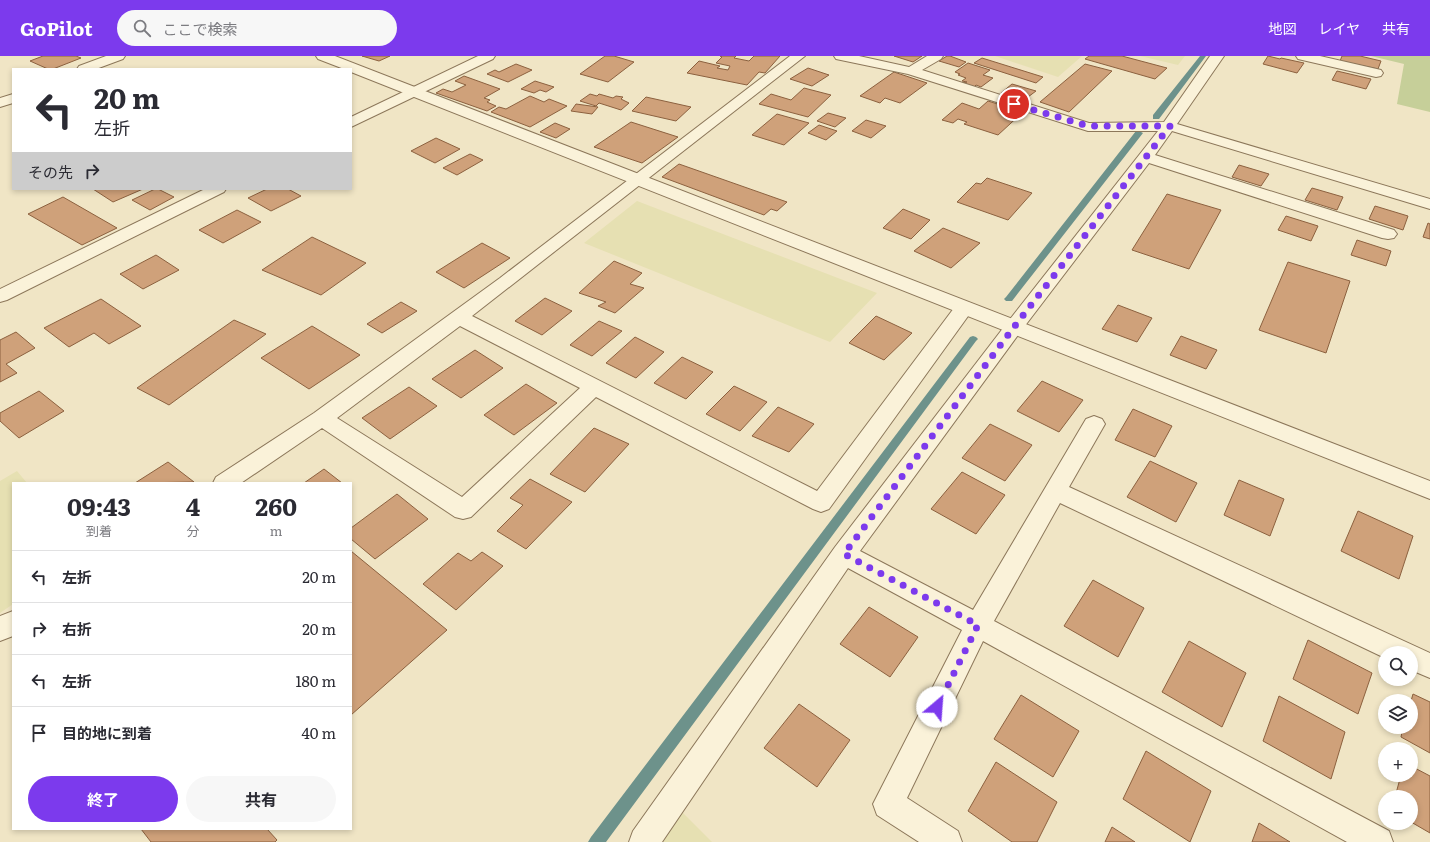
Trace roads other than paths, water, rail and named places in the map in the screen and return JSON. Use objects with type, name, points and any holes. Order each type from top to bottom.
[{"type":"street","points":[[92,68],[118,56]]},
{"type":"street","points":[[323,56],[1430,490]]},
{"type":"street","points":[[352,123],[488,56]]},
{"type":"street","points":[[226,482],[322,418],[458,318],[640,180],[798,56]]},
{"type":"street","points":[[842,56],[911,71],[1088,126],[1170,126],[1430,204]]},
{"type":"street","points":[[911,71],[936,56]]},
{"type":"street","points":[[644,842],[844,554],[1014,327],[1170,126],[1218,56]]},
{"type":"street","points":[[1303,56],[1376,73]]},
{"type":"street","points":[[0,103],[12,98]]},
{"type":"street","points":[[1145,157],[1388,234]]},
{"type":"street","points":[[0,296],[216,190]]},
{"type":"street","points":[[458,318],[821,503],[964,308]]},
{"type":"street","points":[[322,418],[463,510],[594,387]]},
{"type":"street","points":[[947,842],[888,804],[978,625],[1094,424]]},
{"type":"street","points":[[1056,491],[1386,646]]},
{"type":"street","points":[[844,554],[1378,842]]},
{"type":"street","points":[[0,630],[12,623]]},
{"type":"street","points":[[1418,661],[1430,666]]},
{"type":"waterway","points":[[1156,117],[1203,56]]},
{"type":"waterway","points":[[1009,299],[1139,133]]},
{"type":"waterway","points":[[596,842],[973,339]]}]
